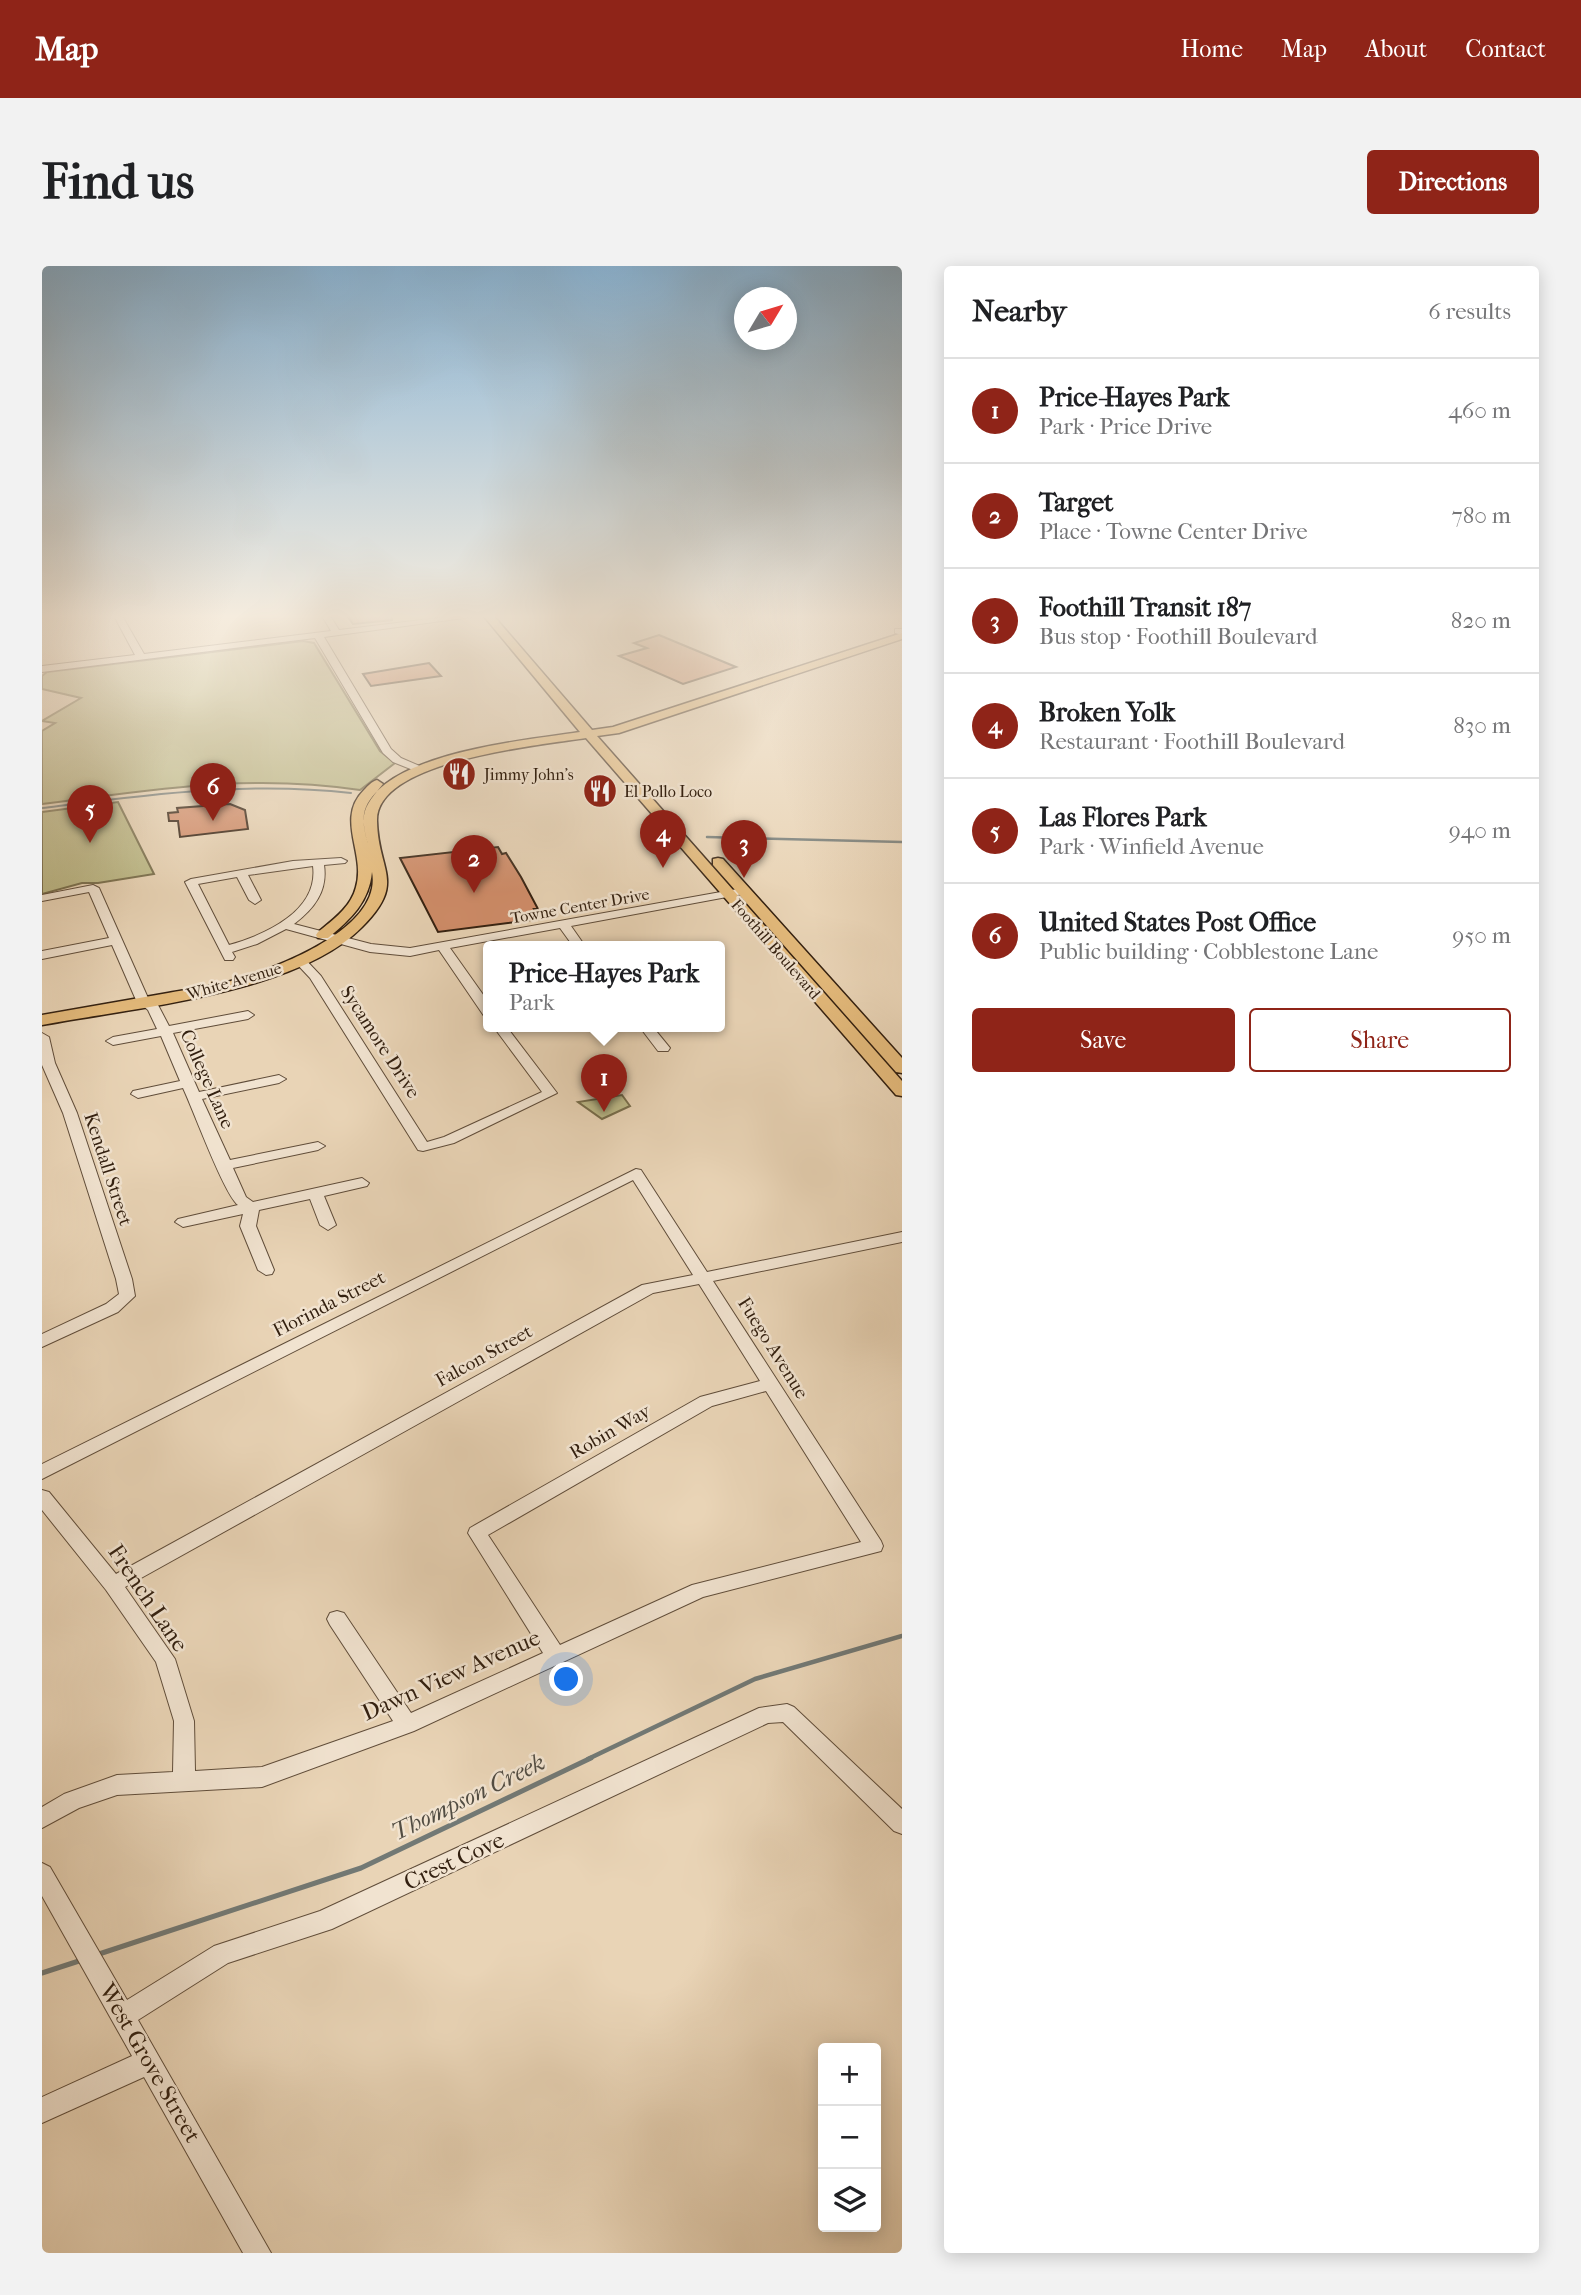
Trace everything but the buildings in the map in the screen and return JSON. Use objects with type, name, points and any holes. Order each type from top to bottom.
[{"type":"main road","name":"Foothill Boulevard","points":[[572,707],[902,1068]]},
{"type":"main road","name":"Foothill Boulevard","points":[[575,707],[727,893],[902,1091]]},
{"type":"main road","name":"White Avenue","points":[[42,1020],[231,986],[300,961],[331,937],[351,911],[364,885],[365,870],[355,822],[359,804],[368,791],[413,767],[470,753],[595,732],[672,707]]},
{"type":"main road","name":"White Avenue","points":[[142,1000],[164,990],[259,967],[331,937]]},
{"type":"street","points":[[361,707],[387,751],[413,767]]},
{"type":"street","points":[[318,862],[320,880],[313,898],[285,925],[227,954],[191,882],[318,862],[341,861]]},
{"type":"street","points":[[242,873],[255,900]]},
{"type":"street","name":"College Lane","points":[[42,898],[93,888],[142,1000],[153,1009],[165,1031],[240,1200],[252,1208]]},
{"type":"street","name":"Towne Center Drive","points":[[285,925],[370,948],[410,952],[743,891]]},
{"type":"street","points":[[564,925],[575,941]]},
{"type":"street","points":[[42,955],[115,941]]},
{"type":"street","points":[[443,947],[483,1006]]},
{"type":"street","name":"Sycamore Drive","points":[[300,961],[315,976],[423,1147],[449,1140],[550,1093],[504,1032]]},
{"type":"street","points":[[113,1041],[248,1015]]},
{"type":"street","points":[[650,1032],[663,1048]]},
{"type":"street","name":"Kendall Street","points":[[42,1037],[48,1063],[70,1113],[124,1279],[127,1296],[112,1308],[42,1340]]},
{"type":"street","points":[[138,1094],[279,1079]]},
{"type":"street","points":[[224,1166],[317,1146]]},
{"type":"street","name":"Fuego Avenue","points":[[636,1173],[874,1546]]},
{"type":"street","name":"Florinda Street","points":[[42,1472],[636,1173]]},
{"type":"street","points":[[183,1222],[362,1183]]},
{"type":"street","points":[[316,1195],[328,1225]]},
{"type":"street","points":[[252,1208],[248,1226],[266,1270]]},
{"type":"street","name":"Falcon Street","points":[[113,1585],[648,1289],[902,1237]]},
{"type":"street","name":"Robin Way","points":[[555,1656],[477,1533],[706,1401],[771,1384]]},
{"type":"street","name":"French Lane","points":[[42,1497],[113,1585],[165,1659],[184,1721],[184,1783]]},
{"type":"street","name":"Dawn View Avenue","points":[[42,1818],[72,1801],[117,1784],[184,1783],[262,1777],[407,1725],[699,1590],[874,1546]]},
{"type":"street","points":[[337,1619],[407,1725]]},
{"type":"street","name":"Crest Cove","points":[[124,2015],[222,1954],[324,1921],[766,1714],[787,1713],[902,1824]]},
{"type":"street","name":"West Grove Street","points":[[42,1874],[258,2253]]},
{"type":"street","points":[[42,2110],[150,2061]]},
{"type":"shaded area","points":[[66,707],[353,707],[380,751],[395,763],[360,790],[318,785],[239,783],[162,789],[42,804],[42,731],[55,723],[42,721]]},
{"type":"shaded area","points":[[118,802],[154,874],[82,883],[42,894],[42,812]]},
{"type":"shaded area","points":[[622,1095],[630,1106],[602,1119],[578,1102]]},
{"type":"waterway","points":[[42,808],[158,794],[235,789],[273,788],[351,793]]},
{"type":"waterway","points":[[707,837],[902,842]]},
{"type":"waterway","name":"Thompson Creek","points":[[588,1759],[755,1679],[902,1636]]},
{"type":"waterway","name":"Thompson Creek","points":[[96,1955],[361,1868],[591,1758]]},
{"type":"waterway","name":"Thompson Creek","points":[[42,1973],[82,1960]]},
{"type":"place","name":"Jimmy John's","points":[[459,774]]},
{"type":"place","name":"El Pollo Loco","points":[[600,791]]},
{"type":"place","name":"United States Post Office","points":[[213,821]]},
{"type":"place","name":"Las Flores Park","points":[[90,843]]},
{"type":"place","name":"Broken Yolk","points":[[663,868]]},
{"type":"place","name":"Foothill Transit 187","points":[[744,878]]},
{"type":"place","name":"Target","points":[[474,893]]},
{"type":"place","name":"Price-Hayes Park","points":[[604,1112]]}]
